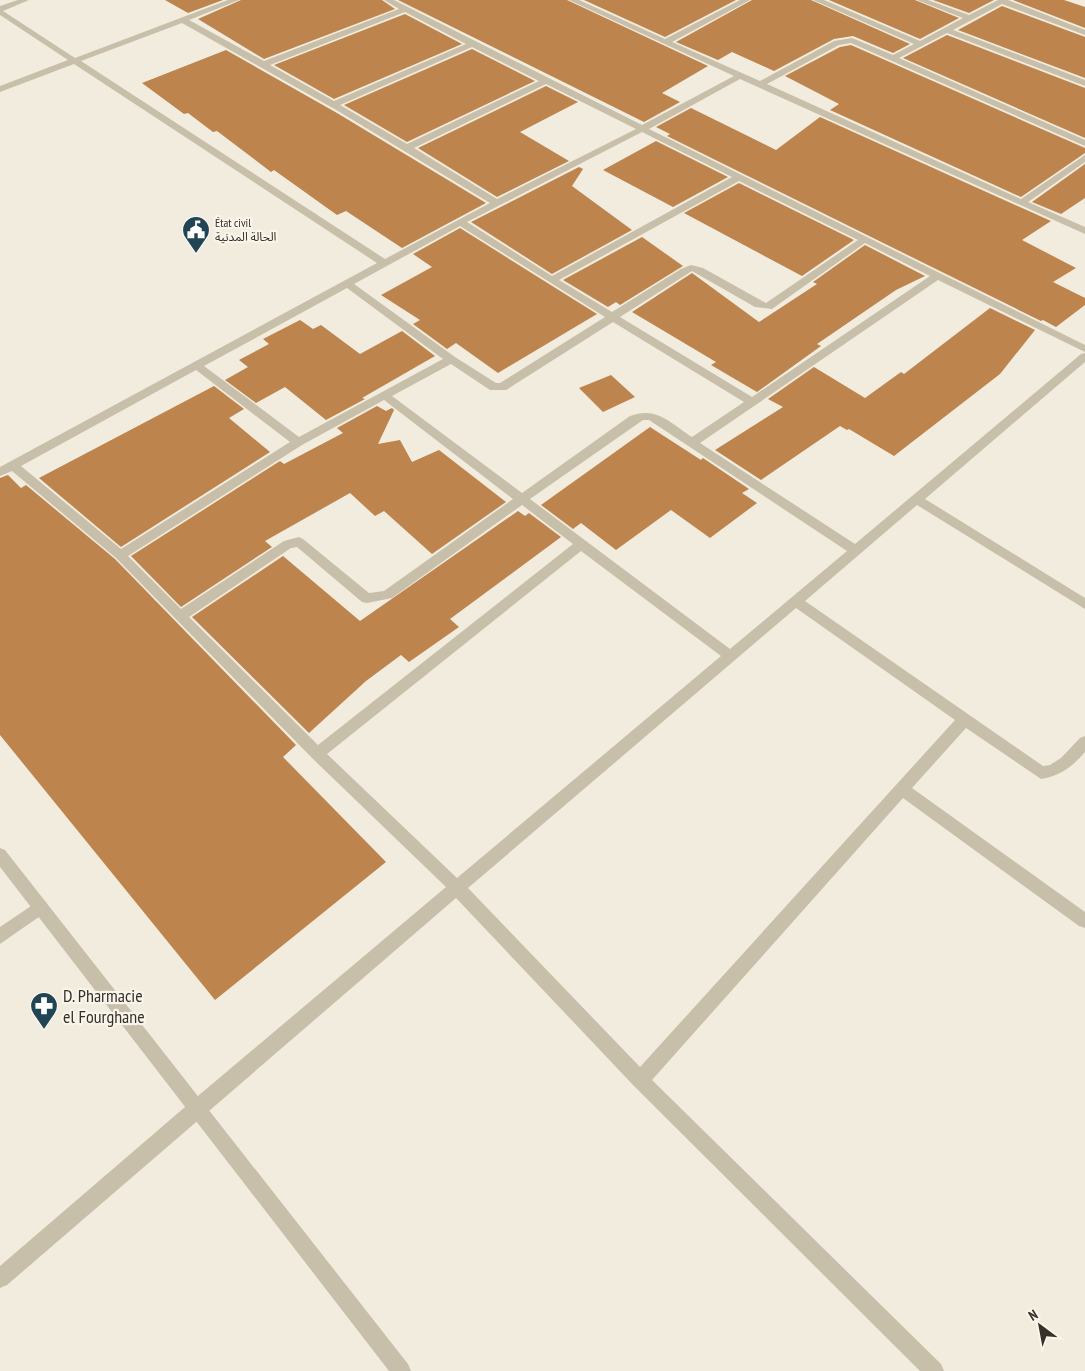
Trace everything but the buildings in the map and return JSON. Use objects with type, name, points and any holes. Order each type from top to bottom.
[{"type":"street","points":[[0,10],[25,0]]},
{"type":"street","points":[[0,89],[235,0]]},
{"type":"street","points":[[388,0],[472,44],[1085,349]]},
{"type":"street","points":[[573,0],[1085,231]]},
{"type":"street","points":[[817,0],[921,44]]},
{"type":"street","points":[[921,0],[969,18]]},
{"type":"street","points":[[893,58],[1003,0],[1085,33]]},
{"type":"street","points":[[665,42],[741,1]]},
{"type":"street","points":[[265,64],[406,9]]},
{"type":"street","points":[[0,10],[384,264]]},
{"type":"street","points":[[183,20],[265,64],[332,105],[408,147],[497,203]]},
{"type":"street","points":[[947,30],[1085,83]]},
{"type":"street","points":[[761,84],[844,41],[857,42],[1085,143]]},
{"type":"street","points":[[332,105],[472,44]]},
{"type":"street","points":[[741,75],[642,129],[460,222],[6,469],[120,555],[317,754],[456,888],[640,1080],[934,1371]]},
{"type":"street","points":[[408,147],[547,80]]},
{"type":"street","points":[[1022,202],[1085,158]]},
{"type":"street","points":[[552,280],[739,177]]},
{"type":"street","points":[[460,222],[752,402]]},
{"type":"street","points":[[347,283],[451,359],[494,387],[502,387],[690,268],[699,270],[759,306],[768,307],[865,239]]},
{"type":"street","points":[[692,443],[937,276]]},
{"type":"street","points":[[0,1278],[198,1107],[1085,356]]},
{"type":"street","points":[[120,555],[298,442],[451,359]]},
{"type":"street","points":[[196,365],[298,442]]},
{"type":"street","points":[[384,395],[730,656]]},
{"type":"street","points":[[180,616],[288,544],[294,542],[299,542],[367,598],[387,595],[634,419],[642,416],[651,416],[855,550]]},
{"type":"street","points":[[916,499],[1083,599]]},
{"type":"street","points":[[317,754],[581,544]]},
{"type":"street","points":[[795,601],[1041,773],[1051,772],[1063,766],[1085,742]]},
{"type":"street","points":[[640,1080],[965,719]]},
{"type":"street","points":[[903,789],[1085,921]]},
{"type":"street","points":[[0,855],[198,1107],[401,1371]]},
{"type":"street","points":[[0,936],[40,907]]},
{"type":"place","name":"État civil الحالة المدنية","points":[[196,254]]},
{"type":"place","name":"D. Pharmacie el Fourghane","points":[[44,1030]]}]
